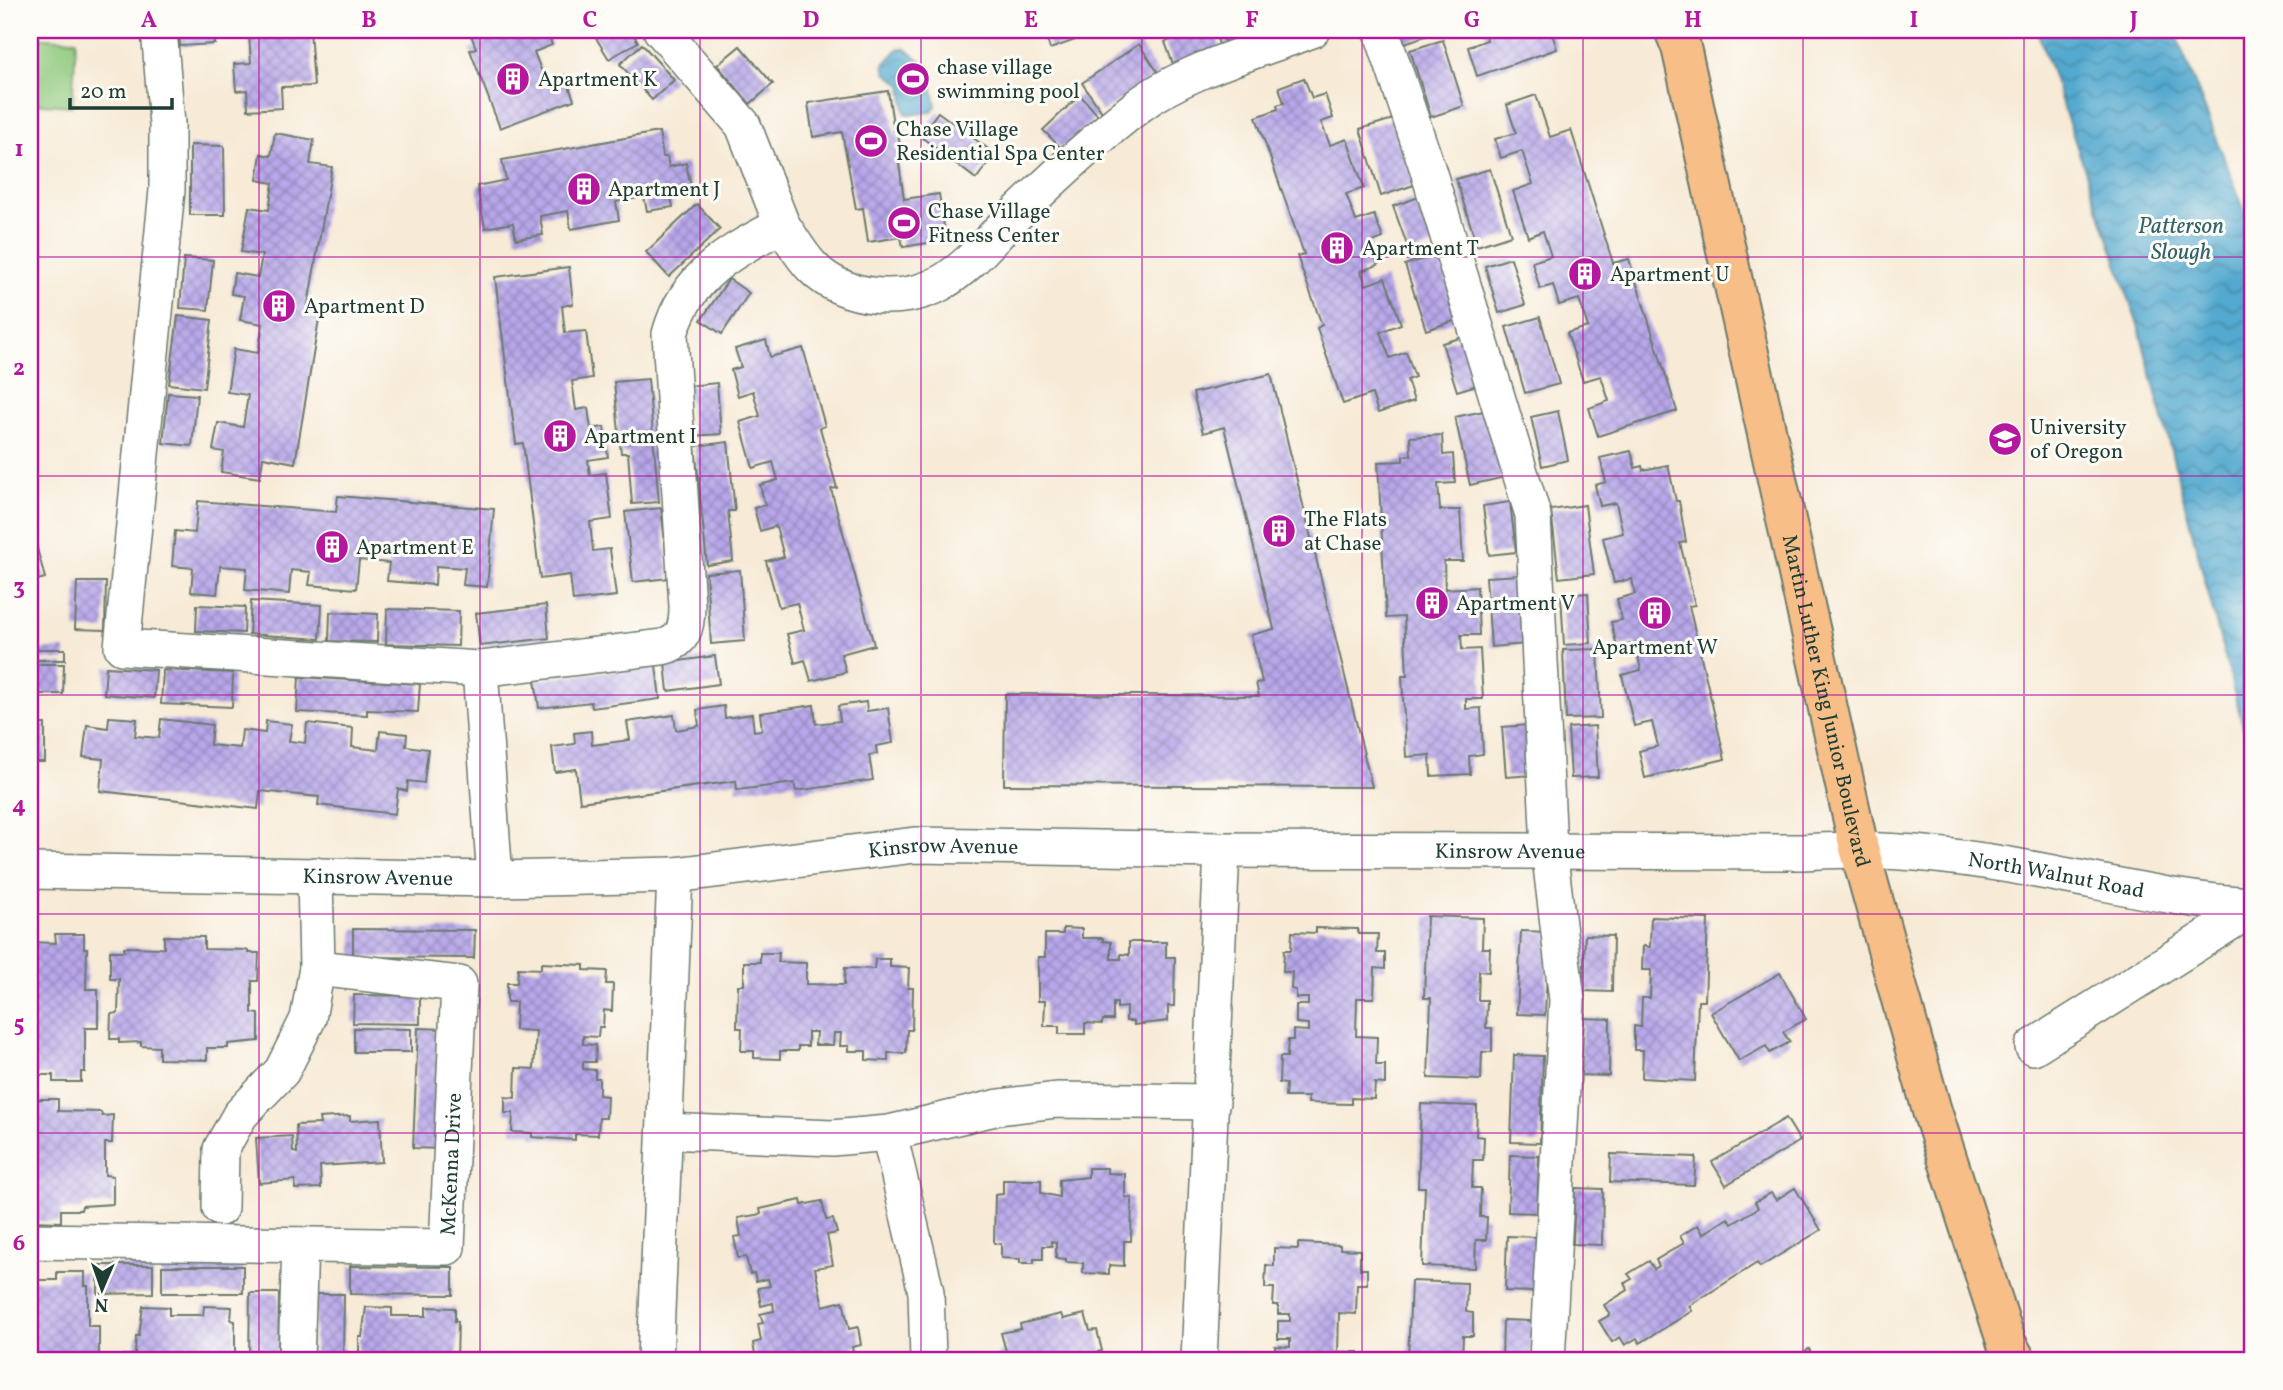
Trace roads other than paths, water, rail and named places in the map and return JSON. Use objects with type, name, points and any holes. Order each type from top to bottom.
[{"type":"main road","name":"Martin Luther King Junior Boulevard","points":[[1674,30],[1681,47],[1859,848],[1932,1111],[2007,1344],[2016,1360]]},
{"type":"street","points":[[159,30],[167,124],[167,190],[122,647],[480,669],[662,647],[677,641],[683,634],[687,607],[670,334],[681,304],[704,273],[733,251],[782,225]]},
{"type":"street","points":[[661,30],[743,125],[782,225],[813,268],[829,280],[858,292],[890,296],[917,294],[942,283],[970,261],[1010,220],[1139,106],[1176,83],[1312,30]]},
{"type":"street","points":[[1381,30],[1530,498],[1535,535],[1549,849],[1567,1000],[1547,1360]]},
{"type":"street","points":[[480,669],[495,878]]},
{"type":"street","name":"Kinsrow Avenue","points":[[30,871],[495,878],[675,875],[915,845],[1222,850],[1549,849],[1802,852],[1859,848]]},
{"type":"street","name":"North Walnut Road","points":[[1859,848],[2012,866],[2178,899],[2253,906]]},
{"type":"street","points":[[1199,1360],[1222,850]]},
{"type":"street","points":[[220,1208],[221,1149],[240,1115],[282,1071],[308,1019],[317,968],[315,875]]},
{"type":"street","points":[[655,1360],[675,875]]},
{"type":"street","name":"North Walnut Road","points":[[2033,1047],[2253,906]]},
{"type":"street","name":"McKenna Drive","points":[[30,1241],[447,1247],[459,984],[317,968]]},
{"type":"street","points":[[666,1131],[832,1138],[889,1133],[999,1107],[1058,1100],[1212,1102]]},
{"type":"street","points":[[889,1133],[926,1292],[928,1360]]},
{"type":"street","points":[[296,1360],[300,1245]]},
{"type":"water","name":"Patterson Slough","points":[[2037,30],[2174,30],[2253,232],[2253,765],[2139,328]]},
{"type":"water","name":"chase village swimming pool","points":[[899,48],[906,49],[929,67],[936,106],[931,112],[909,115],[905,112],[902,85],[886,73],[884,64]]},
{"type":"place","name":"Apartment K","points":[[513,79]]},
{"type":"place","name":"chase village swimming pool","points":[[913,79]]},
{"type":"place","name":"Chase Village Residential Spa Center","points":[[871,141]]},
{"type":"place","name":"Apartment J","points":[[584,189]]},
{"type":"place","name":"Chase Village Fitness Center","points":[[904,223]]},
{"type":"place","name":"Apartment T","points":[[1337,248]]},
{"type":"place","name":"Apartment U","points":[[1585,274]]},
{"type":"place","name":"Apartment D","points":[[279,306]]},
{"type":"place","name":"Apartment I","points":[[560,436]]},
{"type":"place","name":"University of Oregon","points":[[2005,439]]},
{"type":"place","name":"The Flats at Chase","points":[[1279,531]]},
{"type":"place","name":"Apartment E","points":[[332,547]]},
{"type":"place","name":"Apartment V","points":[[1432,603]]},
{"type":"place","name":"Apartment W","points":[[1655,613]]}]
